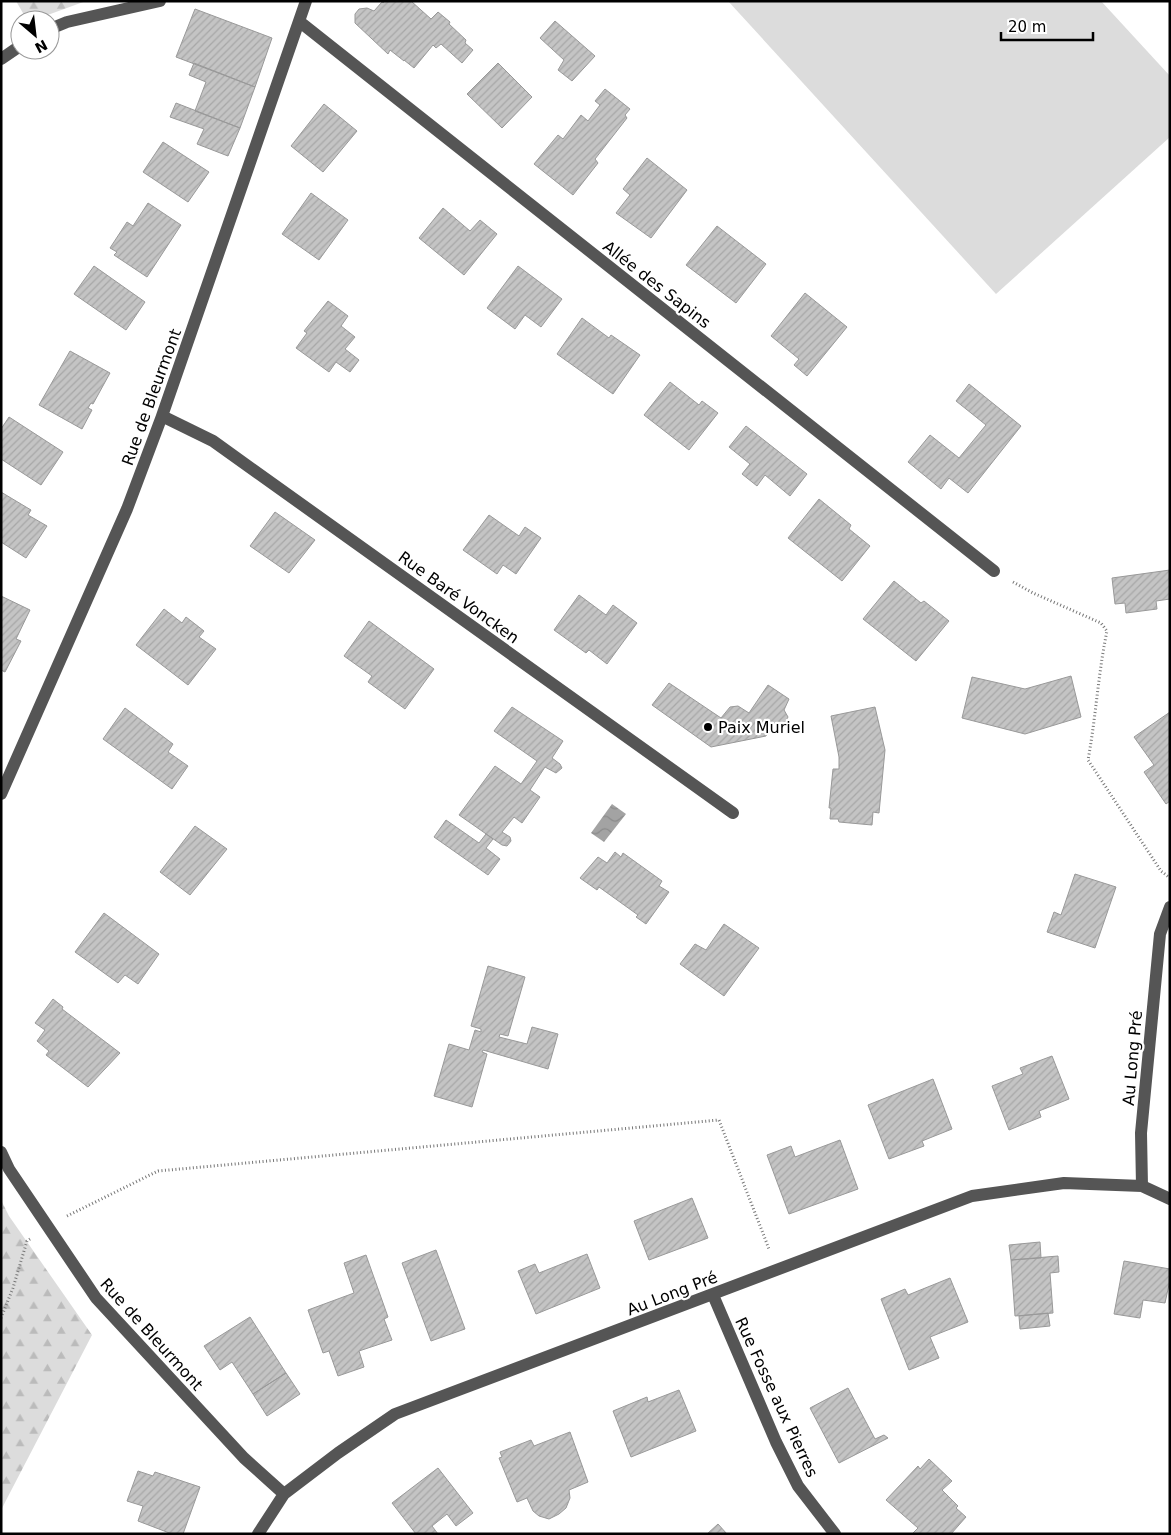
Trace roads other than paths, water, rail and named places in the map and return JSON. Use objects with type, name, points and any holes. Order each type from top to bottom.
[{"type":"street","points":[[60,25],[160,1]]},
{"type":"street","name":"Rue de Bleurmont","points":[[1,794],[127,509],[162,416],[306,1]]},
{"type":"street","name":"Allée des Sapins","points":[[300,22],[994,571]]},
{"type":"street","name":"Rue Baré Voncken","points":[[162,416],[213,441],[733,813]]},
{"type":"street","name":"Au Long Pré","points":[[1142,1186],[1141,1133],[1160,934],[1170,907]]},
{"type":"street","name":"Rue de Bleurmont","points":[[1,1152],[9,1169],[96,1298],[244,1458],[284,1494]]},
{"type":"street","name":"Au Long Pré","points":[[258,1534],[284,1494],[338,1453],[395,1414],[972,1196],[1064,1183],[1142,1186],[1170,1199]]},
{"type":"street","name":"Rue Fosse aux Pierres","points":[[713,1295],[776,1442],[798,1486],[835,1534]]},
{"type":"water","points":[[612,804],[626,814],[604,842],[591,833]]},
{"type":"place","name":"Paix Muriel","points":[[708,727]]}]
